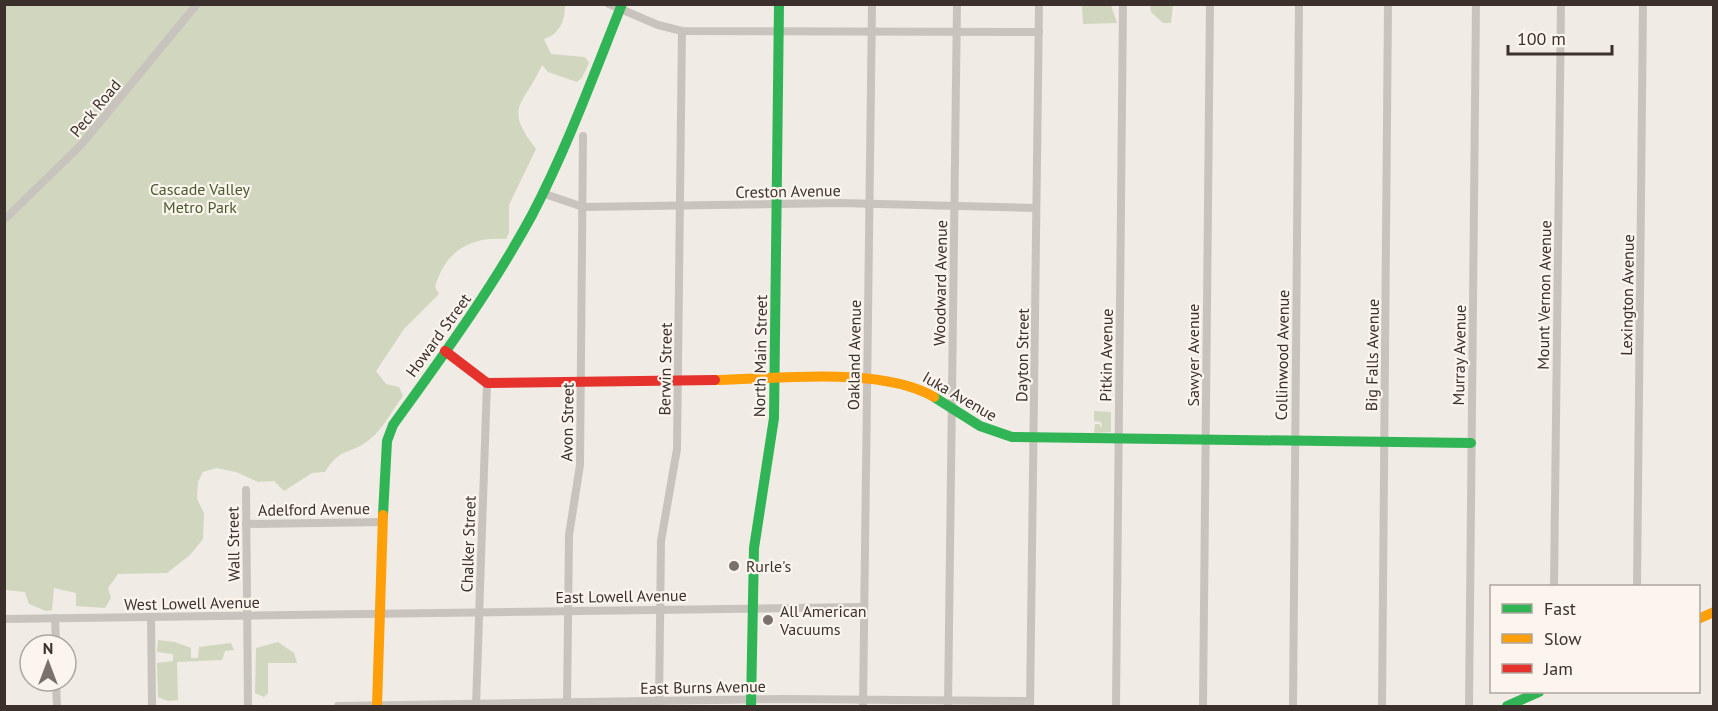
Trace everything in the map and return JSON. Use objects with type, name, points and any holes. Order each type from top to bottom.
[{"type":"main road","name":"North Main Street","points":[[751,703],[754,548],[773,434],[779,4]]},
{"type":"main road","name":"Howard Street","points":[[377,706],[386,446],[390,430],[495,280],[542,193],[621,6]]},
{"type":"main road","points":[[445,351],[487,383]]},
{"type":"main road","name":"Iuka Avenue","points":[[487,383],[867,379],[913,386],[988,432],[1034,439],[1471,443]]},
{"type":"main road","points":[[1507,706],[1537,693]]},
{"type":"street","name":"Peck Road","points":[[4,220],[93,132],[197,4]]},
{"type":"street","points":[[609,4],[621,6],[658,25],[682,31],[1039,32]]},
{"type":"street","name":"Oakland Avenue","points":[[863,703],[872,4]]},
{"type":"street","name":"Woodward Avenue","points":[[948,704],[957,4]]},
{"type":"street","name":"Dayton Street","points":[[1030,704],[1039,4]]},
{"type":"street","name":"Pitkin Avenue","points":[[1116,706],[1123,4]]},
{"type":"street","name":"Sawyer Avenue","points":[[1203,706],[1210,4]]},
{"type":"street","name":"Collinwood Avenue","points":[[1293,706],[1299,4]]},
{"type":"street","name":"Big Falls Avenue","points":[[1382,706],[1388,4]]},
{"type":"street","name":"Murray Avenue","points":[[1469,706],[1476,4]]},
{"type":"street","name":"Mount Vernon Avenue","points":[[1554,585],[1560,4]]},
{"type":"street","name":"Lexington Avenue","points":[[1637,585],[1643,4]]},
{"type":"street","name":"Berwin Street","points":[[659,704],[662,530],[677,460],[682,31]]},
{"type":"street","name":"Avon Street","points":[[567,704],[569,535],[580,465],[584,136]]},
{"type":"street","name":"Creston Avenue","points":[[542,193],[583,207],[870,204],[1036,208]]},
{"type":"street","name":"Chalker Street","points":[[476,705],[487,383]]},
{"type":"street","name":"Wall Street","points":[[246,490],[248,706]]},
{"type":"street","name":"Adelford Avenue","points":[[246,524],[383,522]]},
{"type":"street","name":"East Lowell Avenue","points":[[379,613],[863,607]]},
{"type":"street","name":"West Lowell Avenue","points":[[4,619],[379,613]]},
{"type":"street","points":[[151,616],[152,706]]},
{"type":"street","points":[[56,618],[56,633]]},
{"type":"street","name":"East Burns Avenue","points":[[338,706],[751,703],[1030,704]]},
{"type":"green space","name":"Cascade Valley Metro Park","points":[[4,5],[565,5],[564,16],[558,30],[544,39],[551,54],[585,57],[589,63],[582,78],[577,82],[548,72],[542,65],[523,99],[518,115],[520,124],[536,149],[509,205],[509,233],[506,239],[481,240],[470,244],[460,249],[445,264],[435,287],[439,294],[404,329],[376,371],[386,384],[399,387],[403,396],[379,430],[362,445],[341,455],[330,464],[325,472],[312,473],[284,491],[274,481],[258,482],[236,472],[216,468],[203,472],[198,482],[197,499],[204,513],[203,539],[190,555],[167,573],[118,574],[108,588],[111,598],[105,608],[76,606],[76,593],[54,588],[52,610],[46,611],[29,604],[25,592],[5,590]]},
{"type":"green space","points":[[1082,5],[1111,5],[1117,23],[1083,24]]},
{"type":"green space","points":[[1150,5],[1173,5],[1171,23],[1163,23],[1151,12]]},
{"type":"green space","points":[[1094,411],[1111,412],[1111,432],[1094,433],[1095,424],[1099,424],[1102,428],[1101,422],[1094,421]]},
{"type":"green space","points":[[158,640],[175,642],[191,648],[191,658],[198,658],[199,647],[231,643],[234,650],[225,651],[222,660],[177,662],[178,700],[168,701],[158,697],[157,663],[173,661],[173,654],[157,652]]},
{"type":"green space","points":[[278,642],[294,653],[297,663],[268,663],[268,693],[264,697],[255,693],[256,648]]},
{"type":"traffic: fast","points":[[383,515],[387,441],[393,425],[483,296],[532,215],[568,137],[622,4]]},
{"type":"traffic: fast","points":[[751,706],[754,548],[774,418],[779,4]]},
{"type":"traffic: fast","points":[[934,397],[980,426],[1012,437],[1471,443]]},
{"type":"traffic: fast","points":[[1507,706],[1537,693]]},
{"type":"traffic: slow","points":[[715,380],[798,377],[858,378],[912,387],[934,397]]},
{"type":"traffic: slow","points":[[377,706],[383,515]]},
{"type":"traffic: slow","points":[[1700,618],[1714,612]]},
{"type":"traffic: jam","points":[[445,351],[487,383],[715,380]]},
{"type":"place","name":"Rurle's","points":[[734,566]]},
{"type":"place","name":"All American Vacuums","points":[[768,620]]}]
